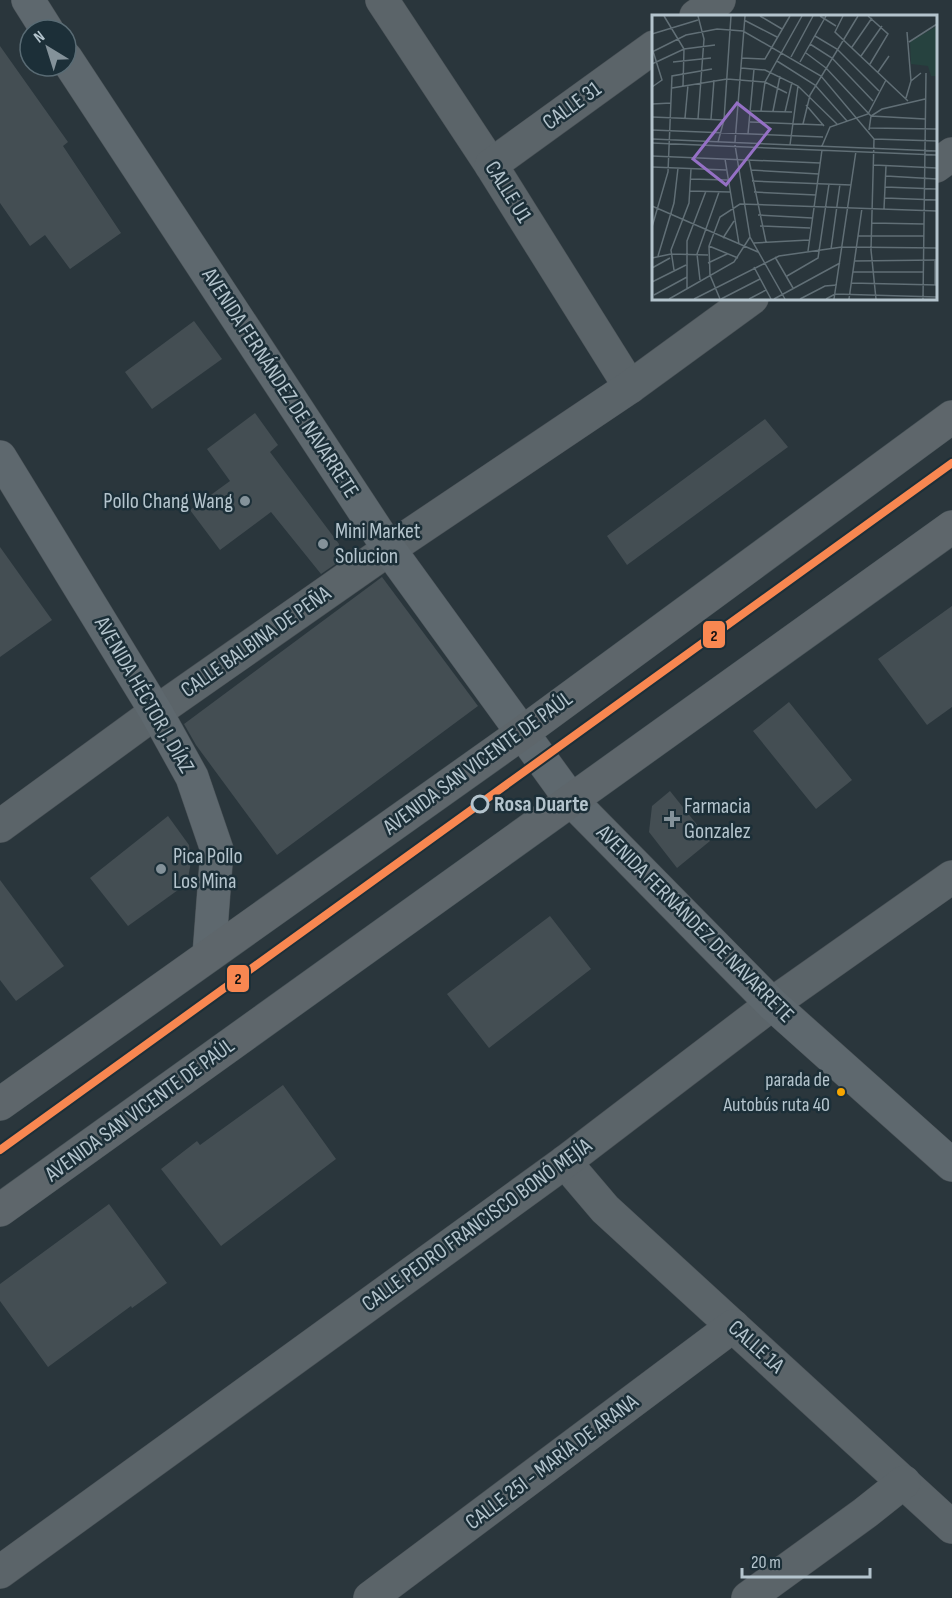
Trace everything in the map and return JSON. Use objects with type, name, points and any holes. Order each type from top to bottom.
[{"type":"main road","name":"AVENIDA SAN VICENTE DE PAÚL","points":[[0,1104],[522,733],[952,417]]},
{"type":"main road","name":"AVENIDA SAN VICENTE DE PAÚL","points":[[0,1210],[952,527]]},
{"type":"street","points":[[27,0],[39,18]]},
{"type":"street","name":"CALLE U1","points":[[382,0],[491,165],[630,387]]},
{"type":"street","points":[[697,15],[719,0]]},
{"type":"street","name":"CALLE 31","points":[[491,165],[652,48]]},
{"type":"street","name":"AVENIDA FERNÁNDEZ DE NAVARRETE","points":[[78,76],[389,549],[571,800],[772,1004],[952,1165]]},
{"type":"street","points":[[937,165],[952,154]]},
{"type":"street","name":"CALLE BALBINA DE PEÑA","points":[[0,826],[156,712],[389,549],[630,387],[749,300]]},
{"type":"street","name":"AVENIDA HÉCTOR J. DÍAZ","points":[[0,457],[9,490],[156,712],[192,777],[217,850],[209,955]]},
{"type":"street","name":"CALLE PEDRO FRANCISCO BONÓ MEJÍA","points":[[0,1572],[565,1162],[772,1004],[952,877]]},
{"type":"street","name":"CALLE 1A","points":[[565,1162],[605,1209],[952,1527]]},
{"type":"street","name":"CALLE 25I - MARÍA DE ARANA","points":[[370,1598],[733,1326]]},
{"type":"street","points":[[748,1598],[904,1482]]},
{"type":"building","points":[[0,46],[18,71],[18,78],[23,78],[68,142],[63,146],[121,233],[70,269],[45,235],[30,246],[0,203]]},
{"type":"building","points":[[194,321],[222,359],[152,409],[125,372]]},
{"type":"building","points":[[255,413],[278,445],[270,452],[339,544],[337,563],[321,574],[271,512],[220,550],[190,510],[230,481],[207,449]]},
{"type":"building","points":[[765,419],[788,447],[627,565],[607,536]]},
{"type":"building","points":[[0,547],[52,620],[0,657]]},
{"type":"building","points":[[382,577],[478,706],[277,855],[196,745],[184,724]]},
{"type":"building","points":[[952,606],[952,707],[927,725],[878,659]]},
{"type":"building","points":[[789,702],[852,780],[816,809],[753,731]]},
{"type":"building","name":"Farmacia Gonzalez","points":[[670,791],[710,841],[677,868],[649,832],[652,806]]},
{"type":"building","points":[[168,816],[189,845],[191,862],[188,878],[178,890],[128,926],[90,878]]},
{"type":"building","points":[[0,880],[64,966],[16,1001],[0,980]]},
{"type":"building","points":[[550,916],[591,969],[489,1048],[447,994]]},
{"type":"building","points":[[283,1085],[336,1159],[221,1246],[161,1169],[197,1141],[200,1145]]},
{"type":"building","points":[[109,1204],[167,1283],[132,1308],[131,1306],[48,1367],[0,1301],[0,1284]]},
{"type":"transit line","name":"2","points":[[0,1150],[952,463]]},
{"type":"place","name":"Pollo Chang Wang","points":[[245,501]]},
{"type":"place","name":"Mini Market Solucion","points":[[323,544]]},
{"type":"place","name":"Rosa Duarte","points":[[480,804]]},
{"type":"place","name":"Farmacia Gonzalez","points":[[672,819]]},
{"type":"place","name":"Pica Pollo Los Mina","points":[[161,869]]},
{"type":"place","name":"parada de Autobús ruta 40","points":[[841,1092]]}]
